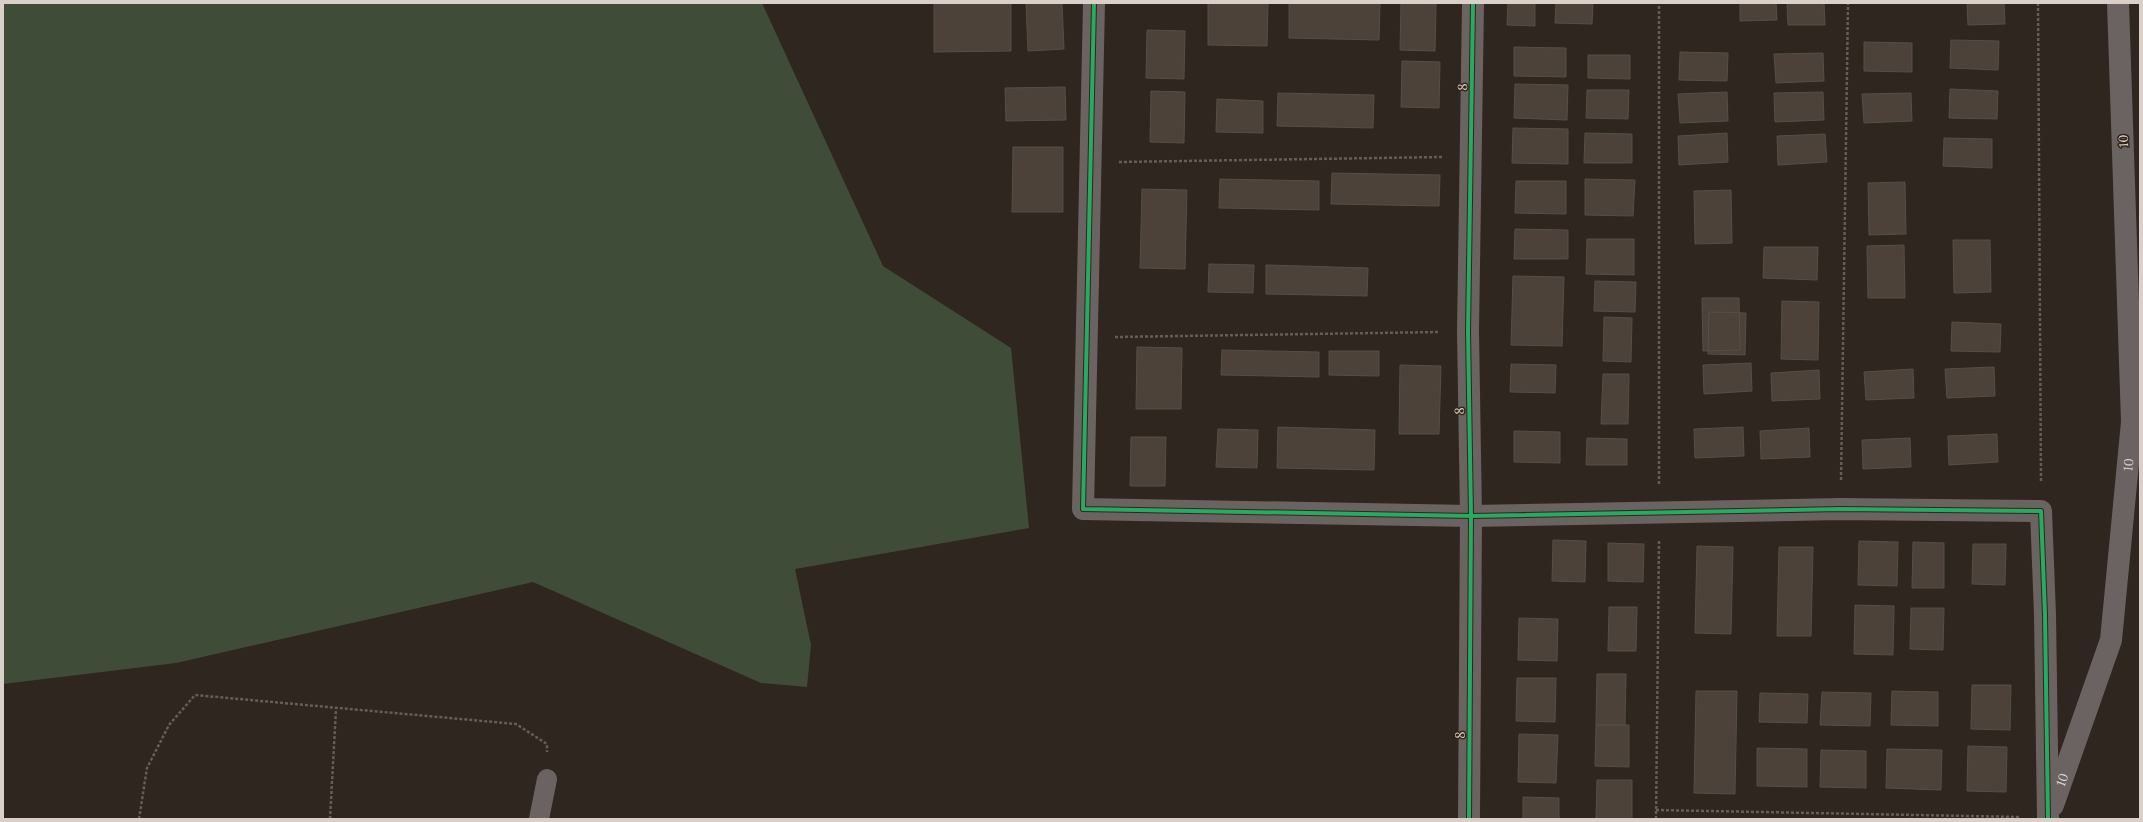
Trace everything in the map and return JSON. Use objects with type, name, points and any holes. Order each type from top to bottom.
[{"type":"street","points":[[1094,3],[1083,509],[1471,516],[1841,509],[2041,511],[2048,818]]},
{"type":"street","name":"8","points":[[1469,819],[1471,516],[1468,331],[1474,3]]},
{"type":"street","name":"10","points":[[2048,818],[2111,640],[2132,422],[2118,3]]},
{"type":"lane","points":[[539,819],[547,779]]},
{"type":"path","points":[[1656,819],[1659,512],[1659,3]]},
{"type":"path","points":[[1841,509],[1848,3]]},
{"type":"path","points":[[2038,3],[2041,511]]},
{"type":"path","points":[[1090,162],[1471,157]]},
{"type":"path","points":[[1087,338],[1468,331]]},
{"type":"path","points":[[139,819],[147,768],[169,725],[195,695],[336,709],[347,708],[516,724],[547,744],[547,779]]},
{"type":"path","points":[[330,819],[336,709]]},
{"type":"path","points":[[1656,810],[2048,818]]},
{"type":"green space","points":[[3,3],[762,3],[883,266],[1011,348],[1029,528],[795,569],[811,645],[807,687],[761,683],[533,582],[176,663],[3,684]]},
{"type":"building","points":[[934,3],[1011,3],[1011,51],[934,52]]},
{"type":"building","points":[[1026,3],[1062,3],[1064,49],[1028,51]]},
{"type":"building","points":[[1208,3],[1268,3],[1267,46],[1208,45]]},
{"type":"building","points":[[1289,3],[1380,3],[1379,40],[1289,38]]},
{"type":"building","points":[[1401,3],[1436,4],[1435,51],[1400,50]]},
{"type":"building","points":[[1508,3],[1535,3],[1535,26],[1507,25]]},
{"type":"building","points":[[1556,3],[1593,3],[1592,24],[1555,23]]},
{"type":"building","points":[[1740,3],[1776,3],[1777,20],[1740,21]]},
{"type":"building","points":[[1787,3],[1824,3],[1825,25],[1788,25]]},
{"type":"building","points":[[1967,3],[2004,3],[2005,24],[1968,25]]},
{"type":"building","points":[[1147,30],[1185,31],[1184,79],[1146,78]]},
{"type":"building","points":[[1951,40],[1999,41],[1998,70],[1950,68]]},
{"type":"building","points":[[1864,42],[1912,43],[1912,72],[1864,71]]},
{"type":"building","points":[[1514,47],[1566,48],[1566,77],[1514,76]]},
{"type":"building","points":[[1680,52],[1728,53],[1727,81],[1679,80]]},
{"type":"building","points":[[1823,53],[1824,81],[1776,83],[1774,54]]},
{"type":"building","points":[[1588,55],[1630,55],[1630,79],[1588,78]]},
{"type":"building","points":[[1402,61],[1440,62],[1439,108],[1401,107]]},
{"type":"building","points":[[1515,84],[1568,85],[1567,120],[1514,118]]},
{"type":"building","points":[[1065,87],[1066,120],[1006,121],[1005,88]]},
{"type":"building","points":[[1950,89],[1998,91],[1997,119],[1949,118]]},
{"type":"building","points":[[1587,90],[1629,90],[1628,119],[1586,118]]},
{"type":"building","points":[[1151,91],[1185,92],[1184,143],[1150,142]]},
{"type":"building","points":[[1727,92],[1728,121],[1680,123],[1678,94]]},
{"type":"building","points":[[1823,92],[1824,120],[1775,122],[1774,93]]},
{"type":"building","points":[[1278,93],[1374,95],[1373,128],[1277,126]]},
{"type":"building","points":[[1911,93],[1912,121],[1864,123],[1862,94]]},
{"type":"building","points":[[1217,99],[1263,101],[1263,133],[1216,132]]},
{"type":"building","points":[[1513,128],[1568,129],[1568,164],[1512,163]]},
{"type":"building","points":[[1585,133],[1632,134],[1632,163],[1584,163]]},
{"type":"building","points":[[1727,133],[1728,162],[1679,165],[1678,136]]},
{"type":"building","points":[[1825,134],[1827,162],[1778,165],[1777,136]]},
{"type":"building","points":[[1944,138],[1992,139],[1992,168],[1943,166]]},
{"type":"building","points":[[1013,147],[1063,147],[1063,212],[1012,212]]},
{"type":"building","points":[[1332,173],[1440,175],[1439,206],[1331,204]]},
{"type":"building","points":[[1220,179],[1319,181],[1319,210],[1219,208]]},
{"type":"building","points":[[1585,179],[1635,180],[1633,216],[1585,215]]},
{"type":"building","points":[[1516,181],[1566,181],[1566,214],[1515,213]]},
{"type":"building","points":[[1905,182],[1906,234],[1869,235],[1868,183]]},
{"type":"building","points":[[1142,189],[1187,190],[1185,269],[1140,268]]},
{"type":"building","points":[[1731,190],[1732,243],[1695,244],[1694,191]]},
{"type":"building","points":[[1515,229],[1568,230],[1568,259],[1514,259]]},
{"type":"building","points":[[1587,239],[1634,239],[1634,275],[1586,274]]},
{"type":"building","points":[[1953,240],[1990,240],[1991,292],[1954,293]]},
{"type":"building","points":[[1904,245],[1905,298],[1868,298],[1867,246]]},
{"type":"building","points":[[1764,247],[1818,247],[1817,280],[1763,278]]},
{"type":"building","points":[[1209,264],[1254,265],[1253,293],[1208,292]]},
{"type":"building","points":[[1266,265],[1368,268],[1367,296],[1266,294]]},
{"type":"building","points":[[1513,276],[1564,277],[1562,346],[1511,345]]},
{"type":"building","points":[[1595,281],[1636,282],[1635,312],[1594,311]]},
{"type":"building","points":[[1702,298],[1739,298],[1740,350],[1703,351]]},
{"type":"building","points":[[1782,301],[1819,302],[1818,360],[1781,359]]},
{"type":"building","points":[[1709,312],[1746,313],[1745,355],[1708,354]]},
{"type":"building","points":[[1604,317],[1632,318],[1631,362],[1603,361]]},
{"type":"building","points":[[1952,322],[2001,324],[2000,352],[1951,351]]},
{"type":"building","points":[[1137,347],[1182,348],[1181,409],[1136,409]]},
{"type":"building","points":[[1222,350],[1319,352],[1319,377],[1221,375]]},
{"type":"building","points":[[1329,351],[1379,351],[1379,376],[1329,375]]},
{"type":"building","points":[[1751,363],[1752,391],[1704,394],[1703,365]]},
{"type":"building","points":[[1511,364],[1556,365],[1555,393],[1510,392]]},
{"type":"building","points":[[1400,365],[1441,366],[1439,434],[1399,434]]},
{"type":"building","points":[[1994,367],[1995,396],[1947,398],[1945,369]]},
{"type":"building","points":[[1913,369],[1914,398],[1866,400],[1864,372]]},
{"type":"building","points":[[1819,370],[1820,399],[1772,401],[1771,373]]},
{"type":"building","points":[[1603,374],[1629,374],[1628,424],[1601,424]]},
{"type":"building","points":[[1278,427],[1375,430],[1374,470],[1277,468]]},
{"type":"building","points":[[1743,427],[1744,456],[1695,458],[1694,429]]},
{"type":"building","points":[[1809,428],[1810,457],[1761,459],[1760,431]]},
{"type":"building","points":[[1218,429],[1258,430],[1257,468],[1216,467]]},
{"type":"building","points":[[1514,431],[1560,432],[1560,463],[1514,462]]},
{"type":"building","points":[[1997,434],[1998,462],[1949,465],[1948,436]]},
{"type":"building","points":[[1131,437],[1166,437],[1165,486],[1130,486]]},
{"type":"building","points":[[1587,438],[1627,439],[1627,465],[1586,465]]},
{"type":"building","points":[[1910,438],[1911,467],[1863,469],[1862,440]]},
{"type":"building","points":[[1553,540],[1586,541],[1585,582],[1552,581]]},
{"type":"building","points":[[1859,541],[1898,542],[1897,586],[1858,585]]},
{"type":"building","points":[[1913,542],[1944,543],[1944,588],[1912,588]]},
{"type":"building","points":[[1608,543],[1644,544],[1643,582],[1608,581]]},
{"type":"building","points":[[1973,544],[2006,544],[2005,585],[1972,584]]},
{"type":"building","points":[[1697,546],[1733,547],[1731,634],[1695,633]]},
{"type":"building","points":[[1779,547],[1813,547],[1811,636],[1777,636]]},
{"type":"building","points":[[1855,605],[1894,606],[1893,655],[1854,654]]},
{"type":"building","points":[[1609,607],[1637,607],[1636,651],[1608,651]]},
{"type":"building","points":[[1911,608],[1944,608],[1943,650],[1910,649]]},
{"type":"building","points":[[1519,618],[1558,619],[1557,661],[1518,660]]},
{"type":"building","points":[[1597,674],[1626,674],[1625,725],[1596,725]]},
{"type":"building","points":[[1517,678],[1556,678],[1555,722],[1516,721]]},
{"type":"building","points":[[1972,685],[2011,685],[2010,730],[1971,729]]},
{"type":"building","points":[[1696,691],[1737,691],[1735,794],[1694,793]]},
{"type":"building","points":[[1892,691],[1938,692],[1938,726],[1891,725]]},
{"type":"building","points":[[1822,692],[1871,693],[1870,726],[1820,725]]},
{"type":"building","points":[[1760,693],[1808,694],[1807,723],[1759,722]]},
{"type":"building","points":[[1596,725],[1629,725],[1629,767],[1595,766]]},
{"type":"building","points":[[1519,734],[1558,735],[1556,783],[1518,782]]},
{"type":"building","points":[[1968,746],[2007,747],[2006,792],[1967,791]]},
{"type":"building","points":[[1757,748],[1807,749],[1807,787],[1757,786]]},
{"type":"building","points":[[1887,749],[1942,750],[1941,790],[1886,788]]},
{"type":"building","points":[[1821,750],[1866,751],[1866,788],[1820,787]]},
{"type":"building","points":[[1597,780],[1632,780],[1632,819],[1596,819]]},
{"type":"building","points":[[1523,797],[1559,798],[1559,819],[1523,819]]},
{"type":"cycle path","points":[[1094,3],[1083,509],[1471,516],[1841,509],[2041,511],[2045,615],[2048,819]]},
{"type":"cycle path","points":[[1469,819],[1471,516],[1468,331],[1473,3]]}]
